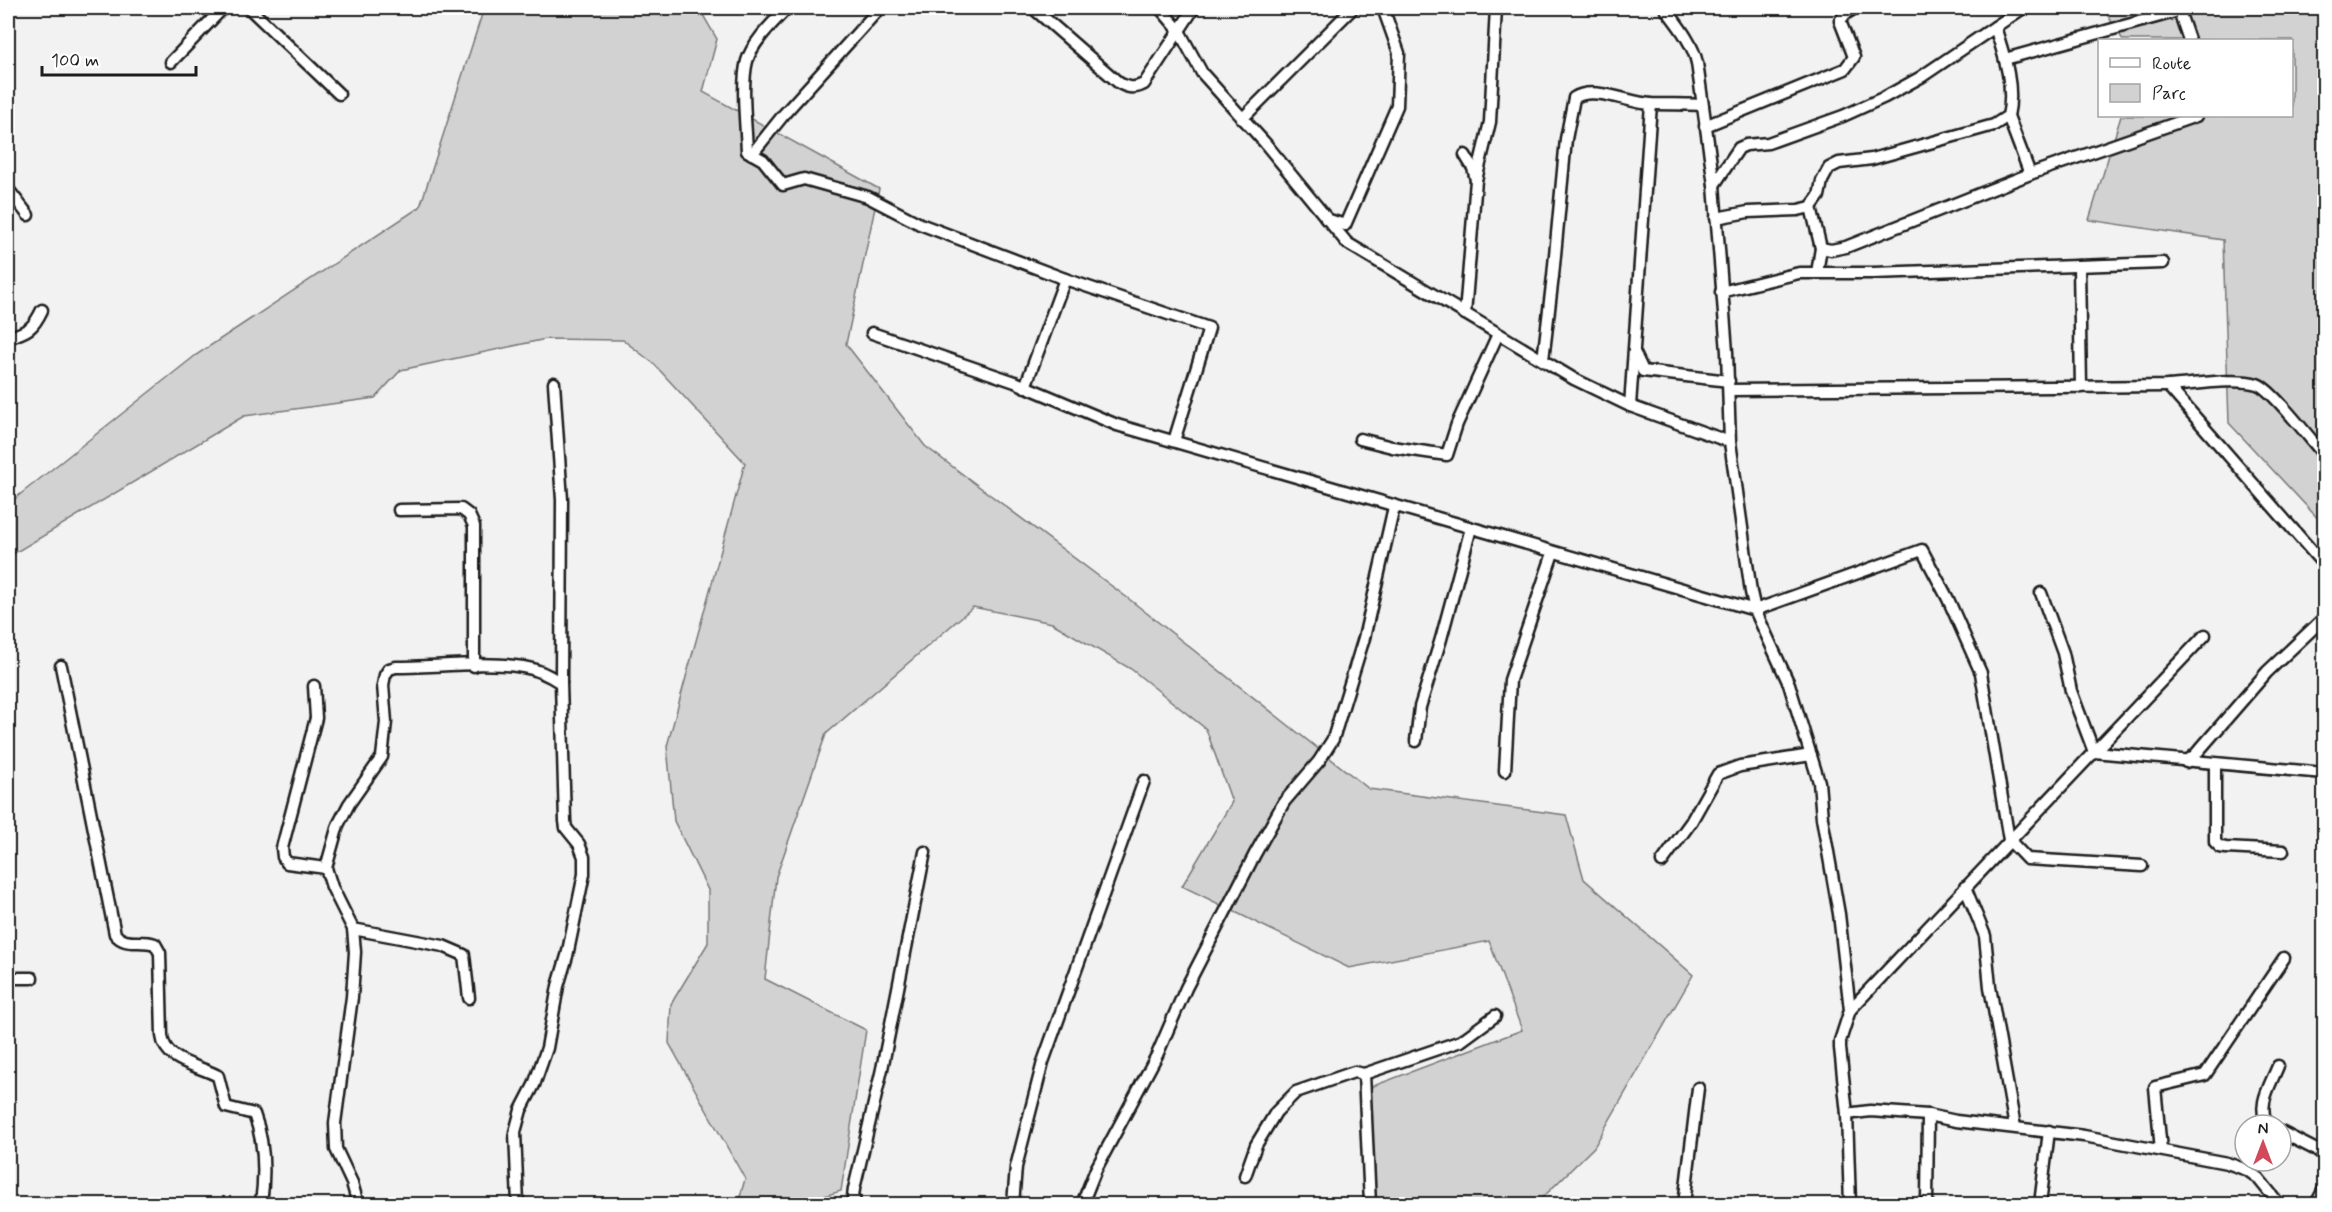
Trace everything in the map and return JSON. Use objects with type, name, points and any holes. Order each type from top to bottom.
[{"type":"street","points":[[171,62],[223,8]]},
{"type":"street","points":[[249,8],[339,94]]},
{"type":"street","points":[[787,8],[761,37],[747,60],[745,94],[747,151],[763,160],[783,185],[804,179],[868,197],[920,224],[1065,279],[1209,328],[1174,441]]},
{"type":"street","points":[[752,154],[785,113],[880,8]]},
{"type":"street","points":[[1033,8],[1094,62],[1127,87],[1136,88],[1144,84],[1178,29],[1194,8]]},
{"type":"street","points":[[1160,8],[1178,29],[1202,73],[1347,243],[1574,379],[1630,406],[1730,442]]},
{"type":"street","points":[[1242,119],[1353,8]]},
{"type":"street","points":[[1326,219],[1345,225],[1397,106],[1399,53],[1383,8]]},
{"type":"street","points":[[1465,314],[1476,180],[1490,122],[1496,8]]},
{"type":"street","points":[[1665,8],[1684,35],[1695,56],[1706,126],[1714,185],[1729,386],[1730,442],[1755,610],[1789,684],[1820,782],[1822,818],[1839,914],[1850,1010],[1840,1041],[1847,1114],[1850,1204]]},
{"type":"street","points":[[1706,126],[1845,69],[1854,57],[1840,21],[1845,14],[1855,8]]},
{"type":"street","points":[[1714,185],[1739,148],[1779,139],[1843,116],[1885,97],[1921,77],[2023,8]]},
{"type":"street","points":[[2005,59],[2178,9],[2188,39]]},
{"type":"street","points":[[1995,27],[2005,59],[2011,103],[2008,116],[2030,174]]},
{"type":"street","points":[[1543,360],[1554,276],[1566,139],[1574,98],[1580,94],[1591,93],[1651,104],[1662,102],[1702,105]]},
{"type":"street","points":[[1630,406],[1651,104]]},
{"type":"street","points":[[1716,218],[1748,212],[1798,210],[1811,207],[1819,196],[1822,181],[1829,168],[1839,163],[1872,159],[1994,125],[2008,116]]},
{"type":"street","points":[[1821,248],[1831,250],[1846,247],[2030,174],[2193,117]]},
{"type":"street","points":[[1465,155],[1473,168],[1476,180]]},
{"type":"street","points":[[8,189],[28,215]]},
{"type":"street","points":[[1811,207],[1821,248],[1817,273]]},
{"type":"street","points":[[1721,292],[1799,273],[2163,263]]},
{"type":"street","points":[[2079,266],[2081,387]]},
{"type":"street","points":[[1025,387],[1065,279]]},
{"type":"street","points":[[8,338],[26,332],[36,324],[42,310]]},
{"type":"street","points":[[872,333],[1025,387],[1117,425],[1755,610],[1922,550],[1948,599],[1981,673],[2009,840],[2027,859],[2142,866]]},
{"type":"street","points":[[1360,439],[1392,447],[1447,455],[1457,424],[1498,334]]},
{"type":"street","points":[[1634,351],[1643,371],[1729,386],[2081,387],[2168,386],[2238,381],[2258,384],[2270,393],[2325,455]]},
{"type":"street","points":[[518,1204],[515,1132],[521,1110],[534,1085],[547,1048],[558,986],[567,956],[584,874],[584,857],[579,844],[566,828],[561,682],[562,500],[554,383]]},
{"type":"street","points":[[2168,386],[2325,565]]},
{"type":"street","points":[[1082,1204],[1096,1169],[1157,1055],[1186,988],[1284,801],[1319,761],[1333,739],[1364,638],[1394,507]]},
{"type":"street","points":[[399,510],[461,508],[469,515],[474,526],[474,666]]},
{"type":"street","points":[[1416,741],[1420,707],[1471,528]]},
{"type":"street","points":[[1505,771],[1510,680],[1553,553]]},
{"type":"street","points":[[2041,593],[2063,653],[2071,691],[2094,752]]},
{"type":"street","points":[[2186,762],[2195,755],[2267,672],[2325,618]]},
{"type":"street","points":[[1850,1010],[2205,635]]},
{"type":"street","points":[[61,666],[115,934],[126,942],[145,940],[155,944],[160,953],[162,1036],[163,1045],[168,1052],[194,1067],[218,1076],[226,1107],[254,1114],[264,1178],[261,1204]]},
{"type":"street","points":[[358,1204],[352,1183],[336,1149],[335,1123],[352,997],[355,952],[353,929],[332,887],[326,868],[338,825],[382,757],[386,722],[383,685],[385,675],[389,669],[396,667],[523,667],[543,672],[561,682]]},
{"type":"street","points":[[314,687],[316,718],[282,848],[283,857],[287,862],[326,868]]},
{"type":"street","points":[[2094,752],[2325,773]]},
{"type":"street","points":[[1662,862],[1691,822],[1718,774],[1740,766],[1811,755]]},
{"type":"street","points":[[2215,764],[2215,842],[2220,847],[2226,848],[2283,851]]},
{"type":"street","points":[[1013,1204],[1016,1167],[1043,1062],[1144,781]]},
{"type":"street","points":[[856,1204],[853,1197],[854,1189],[882,1069],[926,852]]},
{"type":"street","points":[[1965,887],[1985,936],[1990,987],[2015,1127]]},
{"type":"street","points":[[353,929],[443,946],[464,955],[469,998]]},
{"type":"street","points":[[2161,1150],[2155,1087],[2205,1075],[2284,958]]},
{"type":"street","points":[[8,978],[32,978]]},
{"type":"street","points":[[1245,1176],[1256,1145],[1275,1112],[1296,1092],[1354,1072],[1364,1074],[1461,1041],[1495,1016]]},
{"type":"street","points":[[2263,1113],[2262,1107],[2278,1066]]},
{"type":"street","points":[[1364,1074],[1370,1204]]},
{"type":"street","points":[[1684,1204],[1698,1088]]},
{"type":"street","points":[[1847,1114],[1870,1112],[1928,1115],[2049,1131],[2227,1163],[2247,1170],[2258,1178],[2279,1204]]},
{"type":"street","points":[[1927,1204],[1928,1115]]},
{"type":"street","points":[[2040,1204],[2049,1131]]},
{"type":"street","points":[[2293,1138],[2325,1154]]},
{"type":"street","points":[[2316,1204],[2325,1189]]},
{"type":"green space","points":[[484,8],[699,8],[717,39],[703,92],[879,189],[846,344],[925,446],[1129,599],[1369,789],[1566,815],[1584,879],[1693,975],[1594,1147],[1536,1204],[1366,1204],[1368,1088],[1522,1030],[1489,941],[1349,968],[1182,886],[1232,802],[1206,729],[1131,669],[1052,623],[973,607],[826,734],[776,877],[765,979],[866,1030],[841,1191],[798,1204],[738,1204],[745,1179],[669,1043],[671,1004],[708,943],[708,890],[674,821],[667,746],[745,463],[653,363],[623,340],[546,339],[401,370],[375,398],[244,416],[8,557],[8,504],[196,355],[420,207]]},
{"type":"green space","points":[[2103,8],[2324,8],[2324,525],[2229,423],[2223,240],[2089,220],[2121,117],[2293,117],[2293,39],[2122,39]]}]
